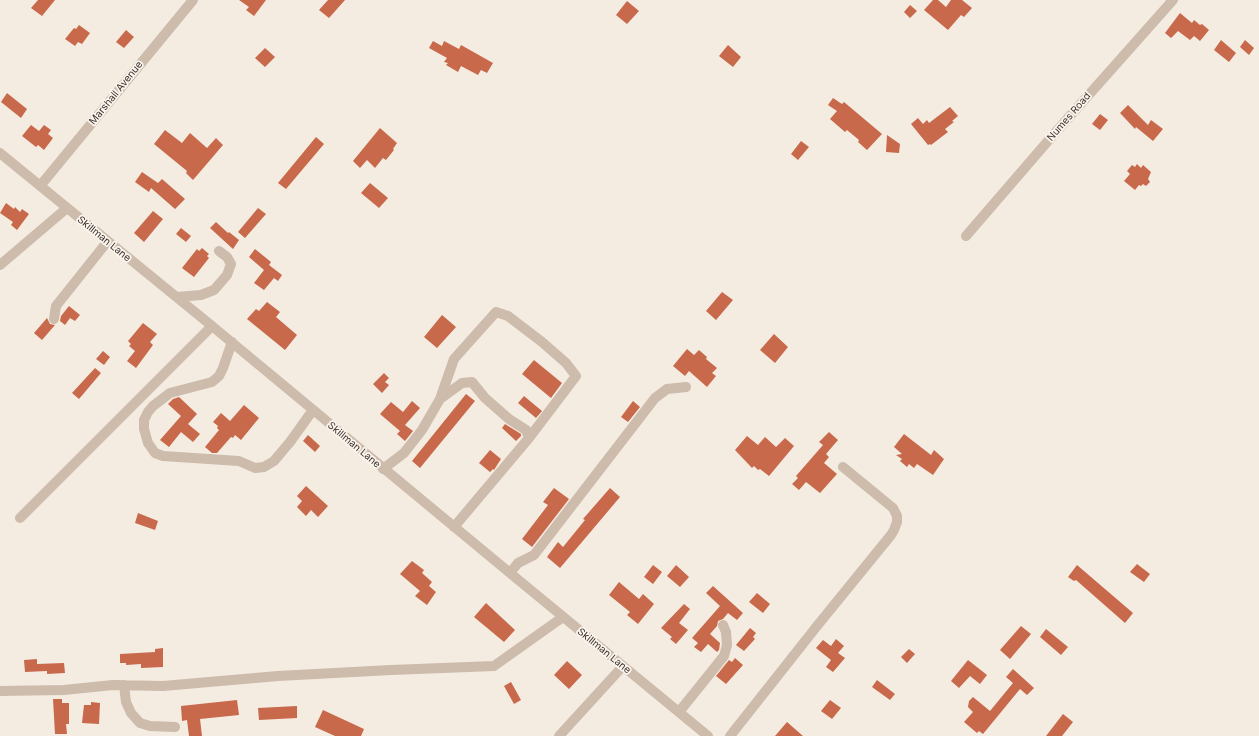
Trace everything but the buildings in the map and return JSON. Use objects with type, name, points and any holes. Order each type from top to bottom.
[{"type":"street","name":"Marshall Avenue","points":[[40,186],[193,0]]},
{"type":"street","name":"Numes Road","points":[[966,236],[1173,0]]},
{"type":"street","name":"Skillman Lane","points":[[0,154],[232,342],[383,469],[708,736]]},
{"type":"street","points":[[0,265],[67,208]]},
{"type":"street","points":[[54,319],[56,306],[107,242]]},
{"type":"street","points":[[177,298],[201,295],[214,290],[227,275],[231,264],[227,257],[219,251]]},
{"type":"street","points":[[383,469],[404,453],[422,430],[440,400],[454,359],[496,312],[508,316],[560,358],[576,376],[530,438],[454,527]]},
{"type":"street","points":[[20,518],[212,326]]},
{"type":"street","points":[[232,342],[219,376],[212,382],[170,394],[148,412],[144,420],[144,428],[148,443],[155,453],[163,456],[239,461],[255,468],[264,466],[274,461],[313,410]]},
{"type":"street","points":[[440,400],[462,383],[472,382],[489,402],[509,419],[526,430],[530,438]]},
{"type":"street","points":[[510,573],[518,563],[534,554],[655,398],[667,389],[686,387]]},
{"type":"street","points":[[730,736],[894,530],[897,522],[897,516],[893,508],[843,467]]},
{"type":"street","points":[[0,692],[64,690],[113,685],[163,686],[278,676],[494,666],[563,617]]},
{"type":"street","points":[[679,712],[724,656],[728,645],[726,632],[723,625]]},
{"type":"street","points":[[559,736],[623,666]]},
{"type":"street","points":[[124,685],[126,702],[131,713],[140,723],[150,726],[175,727]]}]
